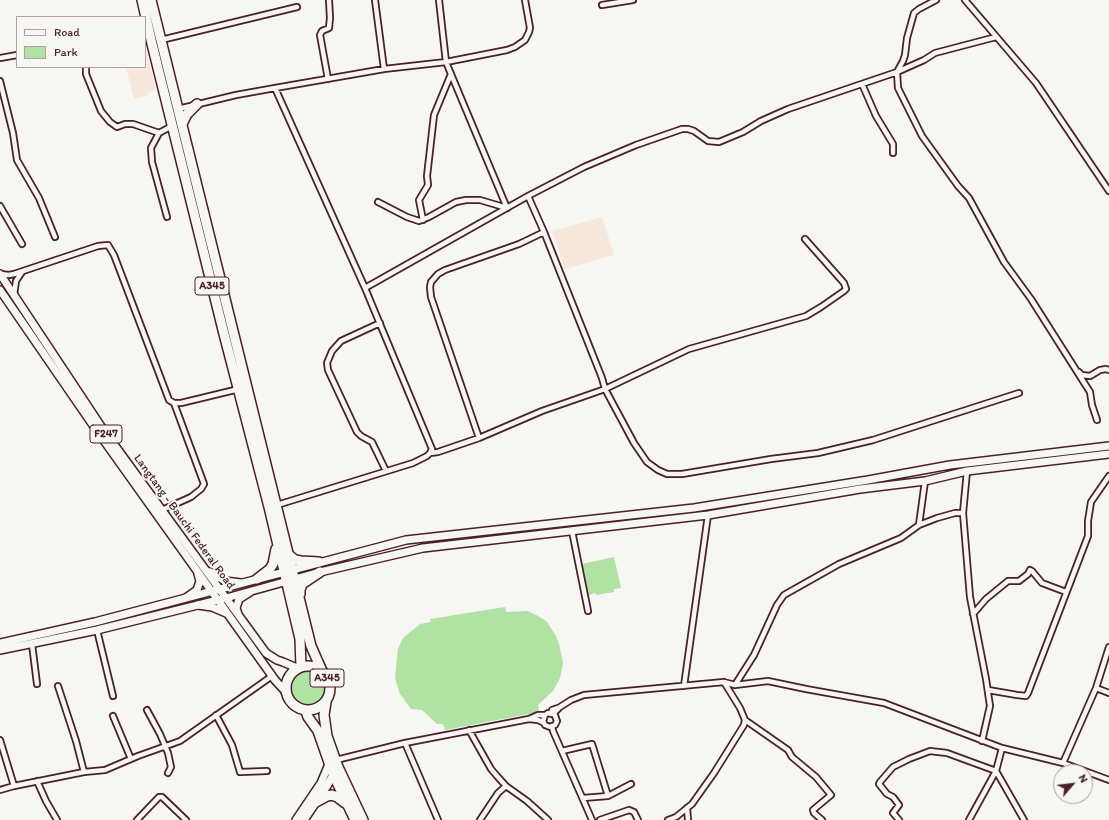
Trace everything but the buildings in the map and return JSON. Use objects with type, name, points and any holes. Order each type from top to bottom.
[{"type":"highway","name":"A345","points":[[142,0],[144,16]]},
{"type":"highway","name":"A345","points":[[151,0],[203,211],[218,289],[277,541],[288,570],[300,639],[299,668]]},
{"type":"highway","name":"A345","points":[[146,30],[148,45],[168,111],[194,213],[218,289]]},
{"type":"highway","points":[[182,124],[187,114],[197,104]]},
{"type":"highway","points":[[194,213],[203,211]]},
{"type":"highway","name":"A345","points":[[242,388],[277,505],[289,555],[288,570]]},
{"type":"highway","points":[[257,579],[270,569],[273,564],[277,541]]},
{"type":"highway","points":[[289,555],[295,560],[319,562]]},
{"type":"highway","points":[[300,598],[302,584],[320,572]]},
{"type":"highway","name":"A345","points":[[290,581],[300,598],[311,646],[322,671]]},
{"type":"highway","name":"A345","points":[[326,702],[317,709],[306,711],[293,705],[288,699],[286,692],[289,676],[299,668],[312,666],[322,671],[326,675],[330,686],[330,692],[326,702],[325,725],[334,766],[363,820]]},
{"type":"highway","name":"A345","points":[[306,711],[308,717],[318,731],[334,766],[355,820]]},
{"type":"highway","points":[[316,802],[327,796],[337,797],[351,810]]},
{"type":"street","points":[[328,79],[320,35],[322,31],[329,28],[329,0]]},
{"type":"street","points":[[375,0],[384,69]]},
{"type":"street","points":[[440,0],[446,62],[507,208]]},
{"type":"street","points":[[168,111],[236,95],[384,69],[446,62],[506,50],[515,47],[525,40],[530,28],[525,0]]},
{"type":"street","points":[[602,5],[633,0]]},
{"type":"street","points":[[936,0],[914,13],[907,38],[905,55],[897,72],[898,88],[922,136],[958,186],[969,198],[1004,262],[1031,299],[1090,392],[1092,405],[1097,420]]},
{"type":"street","points":[[965,0],[1036,83],[1109,191]]},
{"type":"street","points":[[161,40],[296,7]]},
{"type":"street","points":[[366,288],[528,196],[593,163],[676,130],[688,129],[708,141],[719,142],[743,132],[761,121],[788,109],[897,72],[924,60],[935,53],[996,36]]},
{"type":"street","points":[[0,58],[16,55]]},
{"type":"street","points":[[86,68],[86,74],[101,111],[110,122],[118,126],[133,124],[160,133]]},
{"type":"street","points":[[423,220],[419,200],[428,185],[427,176],[434,115],[451,74]]},
{"type":"street","points":[[0,81],[13,133],[17,160],[39,198],[55,236]]},
{"type":"street","points":[[862,84],[876,116],[893,144],[893,153]]},
{"type":"street","points":[[275,88],[366,288],[432,449],[430,453]]},
{"type":"street","points":[[167,217],[151,155],[151,148],[160,133],[172,126]]},
{"type":"street","points":[[528,196],[544,232],[605,389],[634,442],[647,462],[658,470],[667,474],[682,474],[818,452],[873,440],[1019,393]]},
{"type":"street","points":[[378,202],[407,217],[419,221],[456,202],[466,200],[486,201],[507,208]]},
{"type":"street","points":[[0,206],[22,244]]},
{"type":"street","points":[[479,438],[431,297],[431,282],[433,278],[445,270],[519,244],[544,232]]},
{"type":"street","points":[[277,505],[386,471],[413,462],[427,456],[430,453],[438,452],[479,438],[542,411],[605,389],[689,349],[806,316],[840,294],[846,288],[844,283],[805,239]]},
{"type":"street","points":[[0,274],[9,275],[98,246],[108,246],[114,255],[166,394],[169,400],[174,403],[204,484],[202,489],[191,497],[162,510]]},
{"type":"street","points":[[14,295],[16,281],[23,271]]},
{"type":"street","name":"Langtang - Bauchi Federal Road","points":[[0,274],[102,428],[220,589],[222,599],[230,616],[272,676],[286,692]]},
{"type":"street","name":"Langtang - Bauchi Federal Road","points":[[0,290],[95,428],[212,591],[239,616],[266,653],[277,660],[299,668]]},
{"type":"street","points":[[14,311],[22,306]]},
{"type":"street","points":[[380,323],[341,341],[332,351],[327,363],[328,370],[357,432],[372,442],[386,471]]},
{"type":"street","points":[[1075,368],[1082,375],[1090,376],[1100,370],[1109,370]]},
{"type":"street","points":[[174,403],[242,388]]},
{"type":"street","points":[[0,643],[95,622],[386,544],[427,536],[572,522],[708,506],[950,465],[1109,446]]},
{"type":"street","points":[[0,650],[97,630],[250,592],[320,572],[423,548],[708,515],[860,489],[925,481],[967,471],[1109,454]]},
{"type":"street","points":[[967,471],[963,513],[970,597],[990,706],[982,741]]},
{"type":"street","points":[[988,690],[1026,696],[1028,694],[1088,536],[1088,521],[1091,502],[1109,476]]},
{"type":"street","points":[[919,525],[925,481]]},
{"type":"street","points":[[684,686],[708,506]]},
{"type":"street","points":[[735,685],[754,655],[777,605],[784,594],[839,564],[901,538],[919,525],[955,513],[963,513]]},
{"type":"street","points":[[572,531],[588,611]]},
{"type":"street","points":[[187,597],[194,593],[199,586],[199,577],[194,567]]},
{"type":"street","points":[[204,568],[225,581],[241,583]]},
{"type":"street","points":[[973,614],[986,599],[1008,581],[1019,581],[1028,574],[1030,570],[1042,583],[1066,592]]},
{"type":"street","points":[[239,616],[236,608],[237,604],[242,596],[250,592]]},
{"type":"street","points":[[198,605],[218,608],[230,616]]},
{"type":"street","points":[[95,622],[112,696]]},
{"type":"street","points":[[32,644],[37,684]]},
{"type":"street","points":[[1064,763],[1096,688],[1109,647]]},
{"type":"street","points":[[0,790],[84,772],[105,770],[180,741],[272,676]]},
{"type":"street","points":[[552,714],[552,710],[584,695],[724,682],[735,685],[768,681],[884,703],[1002,748],[1064,763],[1109,780]]},
{"type":"street","points":[[724,682],[740,708],[745,720],[788,750],[792,757],[816,777],[831,795],[813,810],[814,813],[822,820]]},
{"type":"street","points":[[58,686],[76,741],[84,772]]},
{"type":"street","points":[[1096,688],[1109,693]]},
{"type":"street","points":[[556,738],[554,728],[556,720],[554,713],[560,707]]},
{"type":"street","points":[[147,710],[168,753],[172,767],[168,773]]},
{"type":"street","points":[[296,820],[334,766],[405,743],[529,719],[548,713],[552,714]]},
{"type":"street","points":[[552,714],[556,720]]},
{"type":"street","points":[[216,715],[232,745],[240,772],[266,771]]},
{"type":"street","points":[[544,723],[543,719],[545,715]]},
{"type":"street","points":[[113,716],[131,759]]},
{"type":"street","points":[[529,719],[544,723],[547,726],[552,726]]},
{"type":"street","points":[[556,720],[552,726],[553,731],[592,820]]},
{"type":"street","points":[[668,820],[676,817],[692,804],[714,773],[744,725],[745,720]]},
{"type":"street","points":[[468,730],[491,769],[506,786],[527,801],[548,820]]},
{"type":"street","points":[[0,740],[14,786]]},
{"type":"street","points":[[405,743],[438,820]]},
{"type":"street","points":[[562,752],[592,744],[608,796]]},
{"type":"street","points":[[969,820],[996,770],[1002,748]]},
{"type":"street","points":[[899,820],[893,813],[899,805],[879,784],[893,767],[930,751],[947,753],[996,770],[1024,820]]},
{"type":"street","points":[[304,820],[316,802],[334,766]]},
{"type":"street","points":[[38,781],[46,801],[57,820]]},
{"type":"street","points":[[583,798],[608,796],[631,784]]},
{"type":"street","points":[[480,820],[498,793],[506,786]]},
{"type":"street","points":[[137,820],[159,797],[162,796],[186,820]]},
{"type":"street","points":[[687,808],[688,820]]},
{"type":"street","points":[[600,820],[629,810],[634,812],[638,820]]},
{"type":"shaded area","points":[[147,54],[156,90],[147,92],[148,96],[134,99],[126,68],[146,68]]},
{"type":"shaded area","points":[[602,217],[614,255],[565,269],[552,231]]},
{"type":"green space","points":[[614,557],[621,588],[614,589],[614,592],[596,595],[595,593],[589,595],[582,564]]},
{"type":"green space","points":[[505,607],[506,612],[528,611],[540,617],[547,622],[559,644],[563,663],[560,678],[553,691],[538,705],[539,712],[445,730],[443,724],[437,724],[422,710],[411,709],[400,694],[395,678],[398,649],[403,638],[420,624],[431,622],[430,619]]},
{"type":"green space","points":[[304,669],[312,669],[322,674],[326,681],[326,695],[322,702],[312,707],[304,707],[294,702],[292,699],[289,692],[289,684],[294,674],[297,672]]}]
